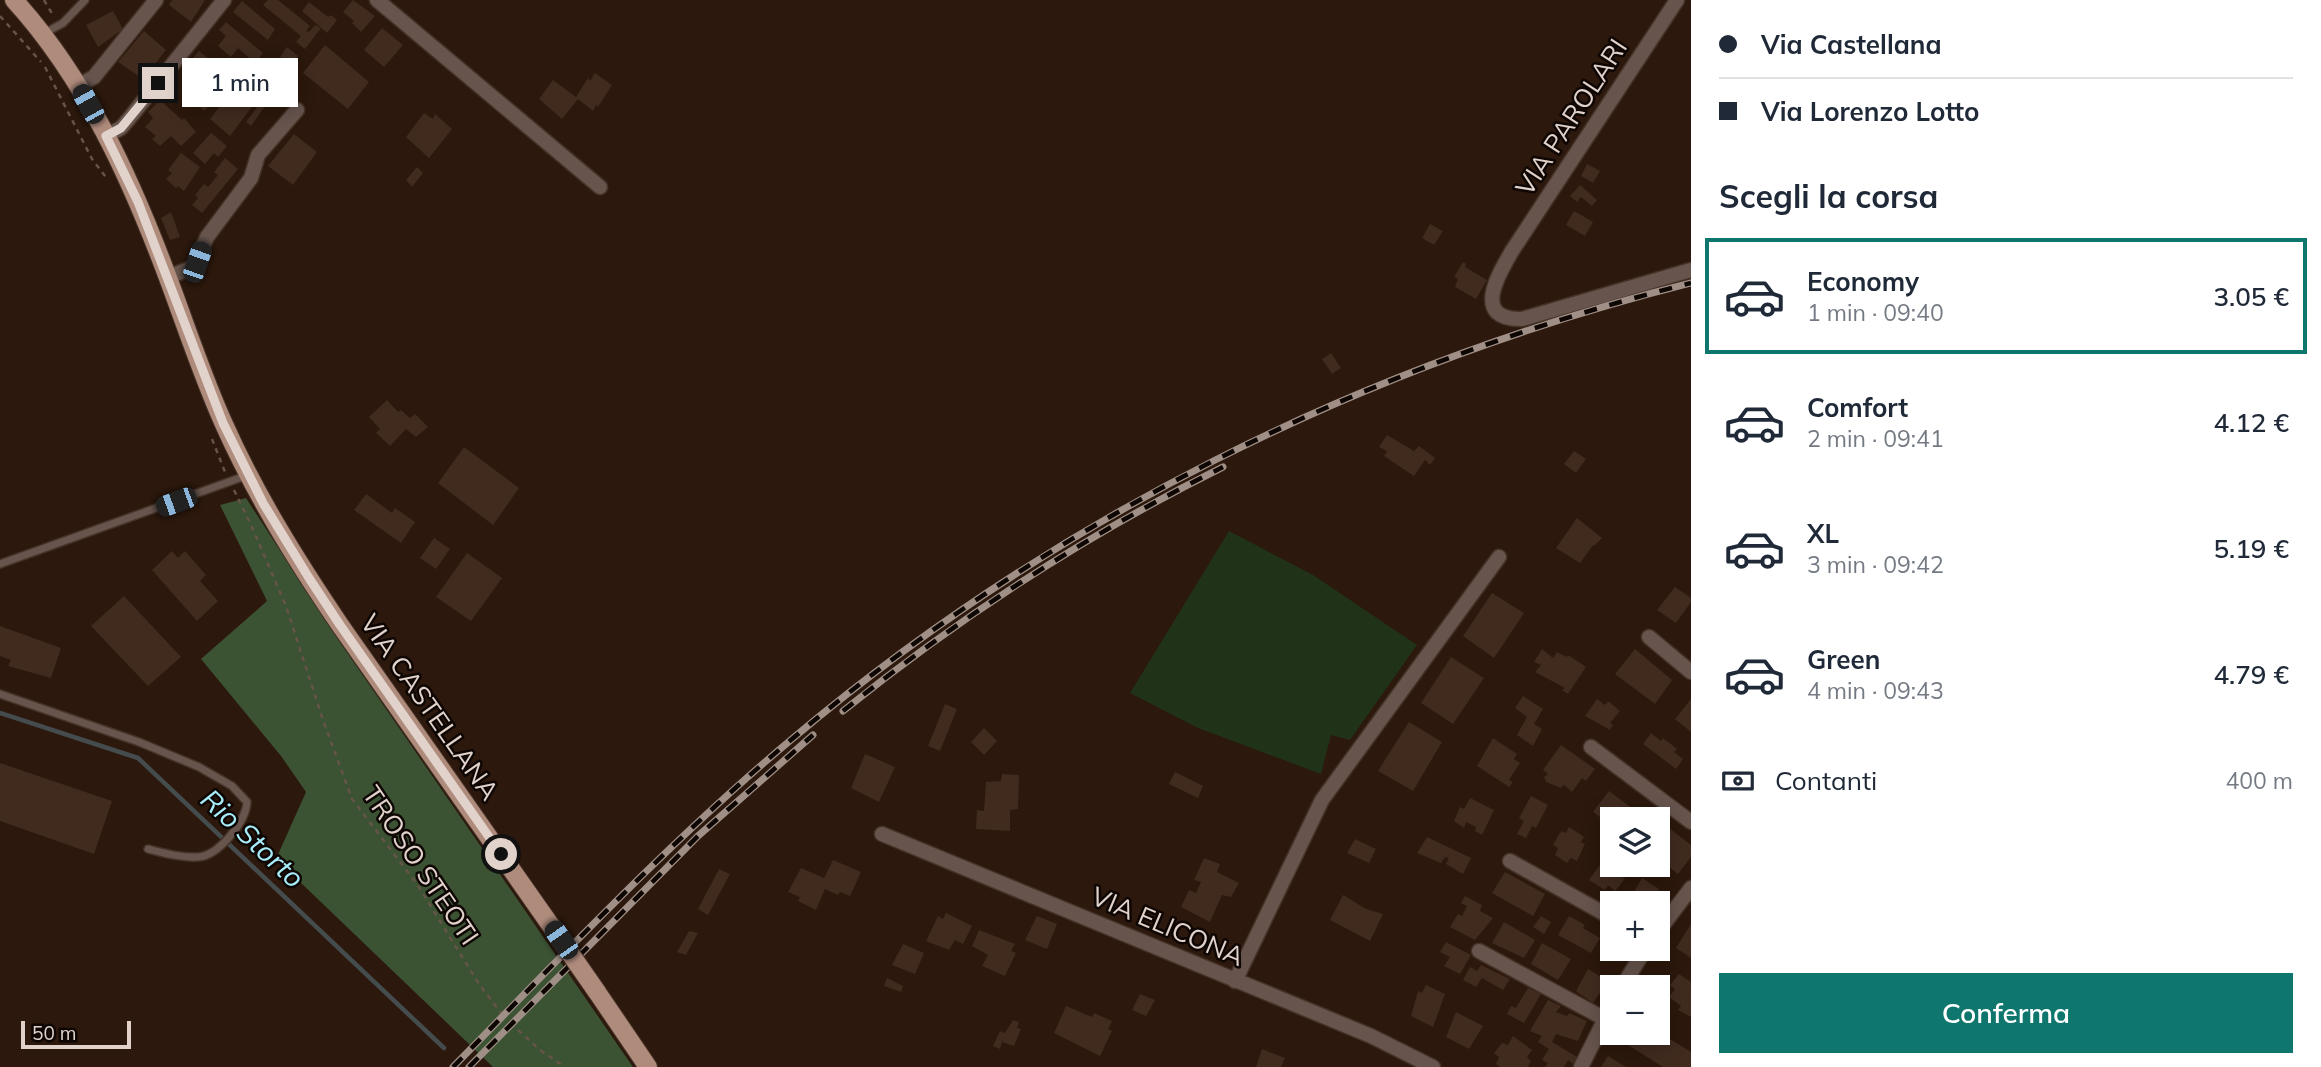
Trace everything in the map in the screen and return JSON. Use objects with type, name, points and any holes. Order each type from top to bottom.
[{"type":"main road","name":"VIA CASTELLANA","points":[[14,0],[43,34],[78,86],[106,136],[138,202],[206,381],[248,475],[315,588],[648,1067]]},
{"type":"street","points":[[78,86],[94,77],[156,0]]},
{"type":"street","points":[[106,136],[121,128],[128,120],[225,0]]},
{"type":"street","points":[[377,0],[600,187]]},
{"type":"street","name":"VIA PAROLARI","points":[[1677,0],[1506,261],[1491,296],[1498,312],[1510,319],[1522,319],[1691,270]]},
{"type":"street","points":[[168,277],[194,267],[207,237],[251,177],[258,155],[297,110]]},
{"type":"street","points":[[1235,981],[1322,800],[1499,557]]},
{"type":"street","points":[[1649,637],[1691,672]]},
{"type":"street","points":[[1591,747],[1691,822]]},
{"type":"street","name":"VIA ELICONA","points":[[882,834],[1371,1036],[1433,1067]]},
{"type":"street","points":[[1510,861],[1600,911]]},
{"type":"street","points":[[1670,918],[1688,897]]},
{"type":"street","points":[[1479,951],[1600,1016]]},
{"type":"street","points":[[1581,1067],[1600,1029]]},
{"type":"lane","points":[[43,34],[63,23],[85,0]]},
{"type":"lane","points":[[0,564],[248,475]]},
{"type":"lane","points":[[0,694],[139,742],[199,767],[232,786],[247,802],[246,813],[235,830],[216,848],[201,857],[173,856],[148,849]]},
{"type":"path","points":[[0,16],[44,66],[92,159],[114,190]]},
{"type":"path","points":[[209,434],[222,464]]},
{"type":"path","name":"TROSO STEOTI","points":[[236,495],[282,598],[352,799],[417,884],[479,984],[501,1013]]},
{"type":"path","points":[[518,1030],[540,1050],[565,1067]]},
{"type":"green space","points":[[246,498],[335,635],[633,1067],[493,1067],[276,859],[306,792],[281,756],[201,659],[267,601],[220,505]]},
{"type":"green space","points":[[1229,531],[1313,575],[1417,645],[1350,740],[1331,735],[1321,774],[1198,728],[1130,693]]},
{"type":"building","points":[[172,0],[205,0],[191,22],[169,5]]},
{"type":"building","points":[[268,0],[278,0],[310,26],[306,31],[309,32],[315,25],[321,28],[305,49],[296,42],[301,36],[263,5]]},
{"type":"building","points":[[353,0],[375,16],[361,32],[352,23],[354,21],[343,12]]},
{"type":"building","points":[[242,1],[275,29],[268,40],[233,12]]},
{"type":"building","points":[[309,2],[328,17],[331,15],[337,20],[327,33],[302,11]]},
{"type":"building","points":[[113,11],[123,29],[98,47],[86,25]]},
{"type":"building","points":[[226,22],[263,53],[255,63],[238,48],[231,57],[218,46],[226,36],[219,30]]},
{"type":"building","points":[[382,28],[403,45],[384,67],[364,50]]},
{"type":"building","points":[[144,31],[166,50],[143,79],[118,62]]},
{"type":"building","points":[[325,45],[369,82],[348,109],[303,73]]},
{"type":"building","points":[[287,47],[298,56],[290,65],[280,57]]},
{"type":"building","points":[[199,51],[229,75],[217,89],[201,75],[204,70],[191,60]]},
{"type":"building","points":[[595,73],[612,85],[593,111],[578,99],[562,119],[539,99],[553,80],[576,97],[588,78],[590,81]]},
{"type":"building","points":[[238,83],[257,100],[230,136],[210,119]]},
{"type":"building","points":[[208,89],[217,97],[204,111],[196,103]]},
{"type":"building","points":[[260,97],[268,102],[251,126],[246,122],[261,102],[257,100]]},
{"type":"building","points":[[160,100],[182,120],[184,118],[196,132],[181,146],[171,136],[160,146],[152,139],[156,136],[145,127],[153,118],[148,112]]},
{"type":"building","points":[[424,113],[433,119],[435,114],[452,129],[429,158],[406,137]]},
{"type":"building","points":[[211,133],[227,146],[218,157],[214,153],[205,164],[193,153]]},
{"type":"building","points":[[294,134],[317,152],[293,185],[268,166]]},
{"type":"building","points":[[181,153],[200,167],[184,191],[166,179],[172,173],[168,170]]},
{"type":"building","points":[[225,158],[238,169],[202,213],[192,205],[198,198],[195,195],[204,184],[208,187],[218,175],[214,172]]},
{"type":"building","points":[[1587,164],[1600,171],[1593,183],[1581,176]]},
{"type":"building","points":[[417,167],[423,173],[412,187],[406,180]]},
{"type":"building","points":[[1580,185],[1597,200],[1592,206],[1581,197],[1577,202],[1570,196]]},
{"type":"building","points":[[1574,211],[1593,222],[1585,236],[1566,225]]},
{"type":"building","points":[[171,212],[180,237],[170,240],[161,218]]},
{"type":"building","points":[[1430,224],[1443,231],[1434,245],[1422,238]]},
{"type":"building","points":[[1463,262],[1465,267],[1487,280],[1476,299],[1455,287],[1458,279],[1454,277]]},
{"type":"building","points":[[1331,353],[1341,368],[1332,374],[1322,359]]},
{"type":"building","points":[[387,400],[398,412],[401,410],[410,418],[415,414],[428,427],[416,437],[406,429],[390,446],[376,433],[380,429],[369,417]]},
{"type":"building","points":[[1387,435],[1414,451],[1419,446],[1435,458],[1430,465],[1425,460],[1414,476],[1384,456],[1387,451],[1379,447]]},
{"type":"building","points":[[464,447],[519,488],[493,525],[438,483]]},
{"type":"building","points":[[1574,451],[1586,459],[1576,473],[1564,464]]},
{"type":"building","points":[[366,494],[392,513],[395,508],[415,522],[401,543],[354,510]]},
{"type":"building","points":[[1577,518],[1602,538],[1593,545],[1580,563],[1556,548]]},
{"type":"building","points":[[434,538],[450,549],[436,569],[420,558]]},
{"type":"building","points":[[172,551],[178,558],[185,551],[206,575],[200,581],[218,601],[197,621],[152,570]]},
{"type":"building","points":[[467,553],[502,578],[471,621],[436,597]]},
{"type":"building","points":[[1675,587],[1691,598],[1676,623],[1657,610]]},
{"type":"building","points":[[1492,593],[1524,613],[1494,658],[1463,636]]},
{"type":"building","points":[[124,596],[181,657],[148,686],[91,626]]},
{"type":"building","points":[[0,626],[61,648],[51,678],[8,666],[11,660],[0,656]]},
{"type":"building","points":[[1542,649],[1553,658],[1557,652],[1567,657],[1568,655],[1586,667],[1568,694],[1562,690],[1565,688],[1535,672],[1541,665],[1534,662]]},
{"type":"building","points":[[1635,649],[1672,680],[1655,704],[1615,674]]},
{"type":"building","points":[[1451,657],[1484,678],[1453,724],[1421,703]]},
{"type":"building","points":[[1523,696],[1543,709],[1534,724],[1542,729],[1533,746],[1517,735],[1527,717],[1515,708]]},
{"type":"building","points":[[1597,699],[1605,705],[1608,701],[1620,711],[1610,723],[1613,725],[1610,730],[1585,716]]},
{"type":"building","points":[[1691,699],[1691,732],[1675,719]]},
{"type":"building","points":[[945,704],[957,709],[940,751],[928,746]]},
{"type":"building","points":[[1409,722],[1442,742],[1413,791],[1378,771]]},
{"type":"building","points":[[984,728],[997,741],[984,755],[971,742]]},
{"type":"building","points":[[1651,733],[1677,749],[1674,752],[1683,759],[1676,769],[1643,744]]},
{"type":"building","points":[[1493,738],[1517,754],[1514,759],[1520,763],[1509,780],[1513,782],[1509,787],[1477,766]]},
{"type":"building","points":[[1561,745],[1595,769],[1586,781],[1582,778],[1572,792],[1564,785],[1561,788],[1546,782],[1544,777],[1548,774],[1543,770]]},
{"type":"building","points":[[865,754],[895,767],[879,802],[851,788]]},
{"type":"building","points":[[0,763],[112,801],[94,854],[0,821]]},
{"type":"building","points":[[1175,772],[1203,786],[1198,798],[1169,784]]},
{"type":"building","points":[[1002,774],[1019,775],[1018,809],[1010,810],[1010,831],[976,829],[977,810],[984,811],[986,782],[1001,781]]},
{"type":"building","points":[[1609,791],[1630,807],[1600,807],[1600,817],[1593,812]]},
{"type":"building","points":[[1531,796],[1548,805],[1536,828],[1532,826],[1526,838],[1517,834],[1524,821],[1519,818]]},
{"type":"building","points":[[1470,798],[1494,810],[1482,835],[1475,831],[1476,827],[1466,822],[1464,828],[1454,821],[1460,807],[1464,809]]},
{"type":"building","points":[[1569,827],[1584,837],[1581,842],[1585,844],[1577,861],[1571,858],[1567,863],[1555,855],[1558,848],[1553,845],[1561,831],[1566,833]]},
{"type":"building","points":[[1670,829],[1691,845],[1691,857],[1678,874],[1670,868]]},
{"type":"building","points":[[1427,837],[1471,858],[1463,874],[1446,864],[1449,858],[1445,857],[1441,863],[1417,853]]},
{"type":"building","points":[[1355,839],[1376,849],[1369,863],[1347,853]]},
{"type":"building","points":[[1204,858],[1220,864],[1217,872],[1239,883],[1231,897],[1222,895],[1210,922],[1181,907],[1189,890],[1196,893],[1201,882],[1194,880]]},
{"type":"building","points":[[833,860],[861,872],[850,896],[840,892],[838,895],[825,889],[816,910],[798,901],[800,897],[788,892],[801,868],[824,878]]},
{"type":"building","points":[[1600,865],[1600,877],[1625,879],[1615,891],[1608,885],[1605,890],[1589,880]]},
{"type":"building","points":[[719,869],[730,874],[708,915],[698,909]]},
{"type":"building","points":[[1505,872],[1545,894],[1533,916],[1492,893]]},
{"type":"building","points":[[1642,878],[1659,889],[1658,891],[1634,891]]},
{"type":"building","points":[[1343,895],[1366,909],[1383,914],[1370,941],[1330,920]]},
{"type":"building","points":[[1465,896],[1482,905],[1480,911],[1493,918],[1475,940],[1450,927],[1458,914],[1462,916],[1467,906],[1461,903]]},
{"type":"building","points":[[946,913],[972,926],[963,944],[955,940],[949,950],[926,941],[938,916],[943,919]]},
{"type":"building","points":[[1037,916],[1057,924],[1047,949],[1025,940]]},
{"type":"building","points":[[1541,916],[1551,922],[1544,934],[1533,927]]},
{"type":"building","points":[[1569,916],[1600,938],[1591,953],[1558,935]]},
{"type":"building","points":[[1504,922],[1535,940],[1524,958],[1492,943]]},
{"type":"building","points":[[1691,924],[1691,958],[1676,948]]},
{"type":"building","points":[[979,930],[1015,944],[1011,951],[1016,953],[1005,976],[982,966],[988,955],[972,946]]},
{"type":"building","points":[[689,931],[698,933],[686,955],[677,952]]},
{"type":"building","points":[[1446,942],[1471,955],[1460,974],[1444,966],[1450,957],[1440,952]]},
{"type":"building","points":[[1542,943],[1571,959],[1558,980],[1531,964]]},
{"type":"building","points":[[903,944],[924,953],[915,974],[892,965]]},
{"type":"building","points":[[1481,965],[1510,979],[1503,990],[1482,978],[1476,987],[1463,980],[1470,967],[1477,971]]},
{"type":"building","points":[[1588,969],[1600,976],[1600,993],[1593,1003],[1576,991]]},
{"type":"building","points":[[1679,974],[1691,982],[1691,1017],[1678,1010],[1681,1006],[1670,998],[1675,989],[1670,985]]},
{"type":"building","points":[[887,978],[903,986],[901,992],[884,986]]},
{"type":"building","points":[[1426,985],[1445,994],[1433,1027],[1411,1016],[1418,991],[1422,993]]},
{"type":"building","points":[[1528,988],[1541,994],[1524,1023],[1507,1014],[1511,1006],[1516,1008]]},
{"type":"building","points":[[1140,994],[1155,1000],[1146,1016],[1132,1010]]},
{"type":"building","points":[[1548,1000],[1561,1006],[1556,1012],[1567,1016],[1569,1013],[1587,1021],[1578,1041],[1556,1034],[1552,1042],[1577,1057],[1573,1064],[1568,1060],[1564,1067],[1545,1067],[1548,1063],[1542,1060],[1549,1049],[1538,1042],[1542,1036],[1530,1031]]},
{"type":"building","points":[[1066,1006],[1092,1017],[1094,1013],[1112,1021],[1108,1029],[1112,1031],[1100,1056],[1054,1033]]},
{"type":"building","points":[[1456,1012],[1483,1026],[1469,1049],[1446,1037]]},
{"type":"building","points":[[1013,1020],[1019,1022],[1017,1028],[1021,1029],[1014,1046],[1002,1042],[1000,1049],[993,1046],[1000,1031],[1005,1033]]},
{"type":"building","points":[[1513,1036],[1532,1050],[1527,1057],[1531,1061],[1528,1067],[1500,1067],[1496,1064],[1499,1057],[1494,1053],[1502,1043],[1508,1045]]},
{"type":"building","points":[[1670,1039],[1691,1052],[1691,1067],[1663,1067],[1628,1045],[1670,1045]]},
{"type":"building","points":[[1262,1049],[1285,1058],[1281,1067],[1256,1067]]},
{"type":"building","points":[[1608,1056],[1626,1067],[1601,1067]]},
{"type":"waterway","name":"Rio Storto","points":[[0,713],[138,758],[444,1048]]},
{"type":"railway","points":[[453,1067],[618,899],[747,777],[892,660],[996,587],[1104,520],[1215,460],[1330,406],[1448,358],[1568,317],[1691,283]]},
{"type":"railway","points":[[843,711],[887,676],[1026,579],[1123,520],[1223,467]]},
{"type":"railway","points":[[469,1067],[698,836],[813,735]]},
{"type":"route","points":[[158,83],[121,128],[106,136],[138,202],[223,423],[263,503],[309,578],[501,854]]}]
